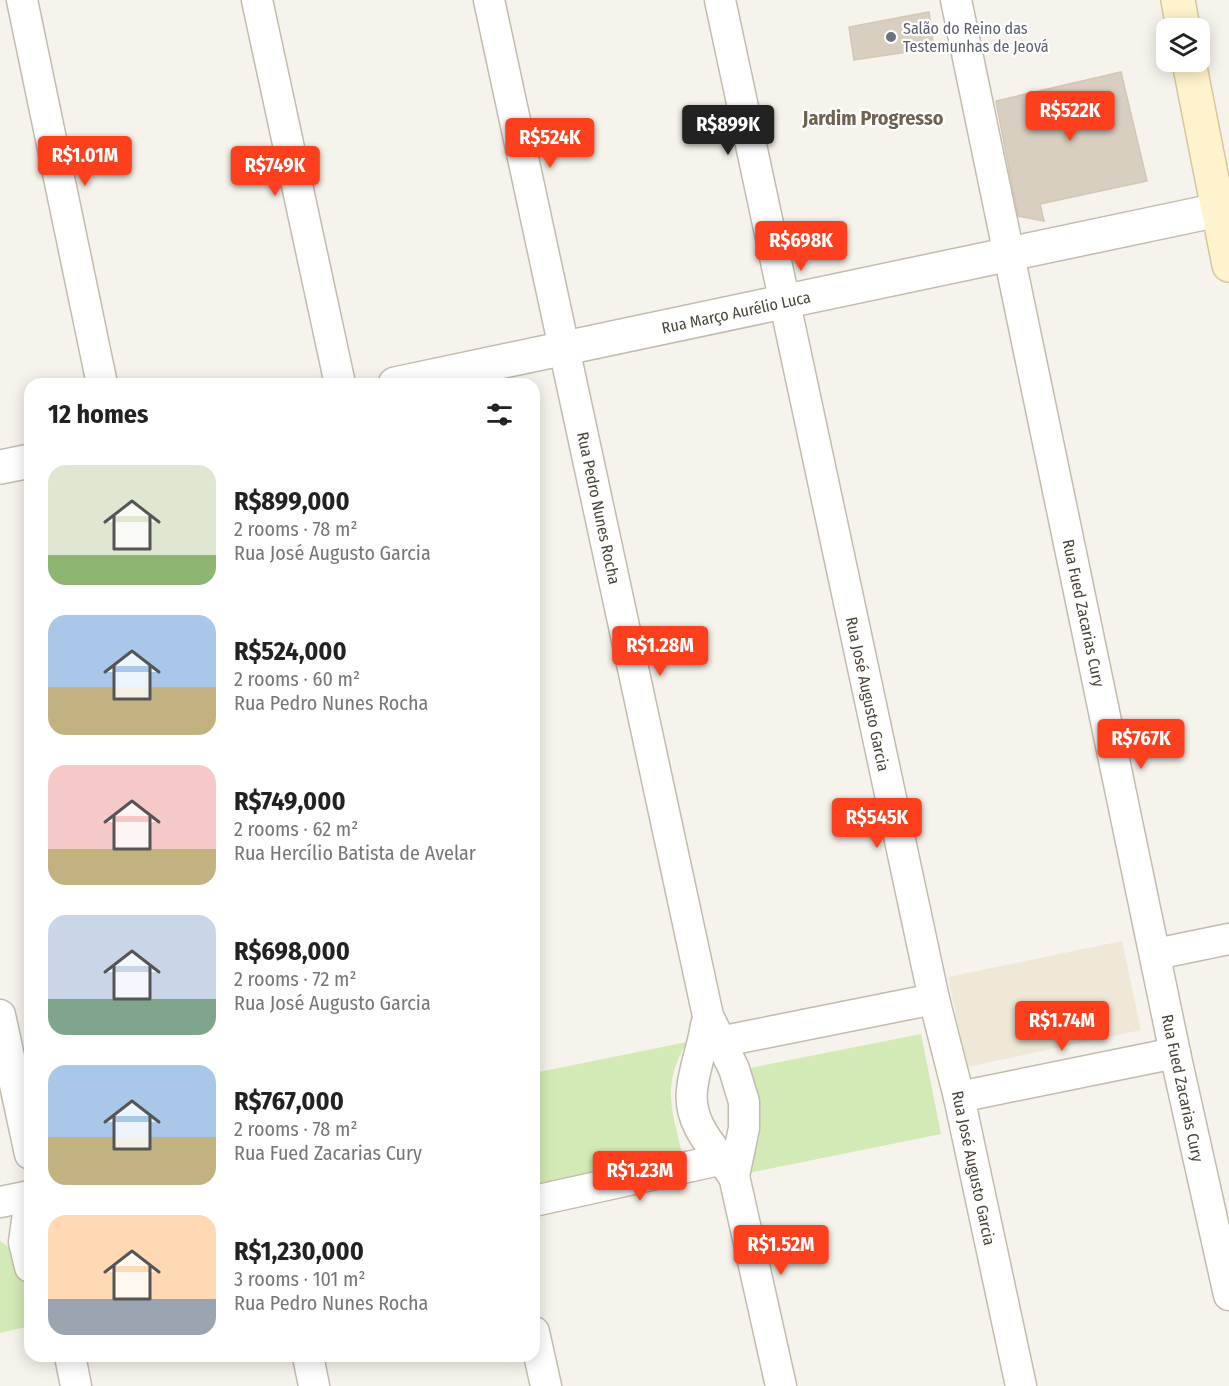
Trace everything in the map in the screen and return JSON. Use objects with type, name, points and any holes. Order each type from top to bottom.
[{"type":"main road","points":[[1178,0],[1181,18]]},
{"type":"main road","points":[[1191,72],[1229,265]]},
{"type":"street","points":[[22,0],[101,378]]},
{"type":"street","points":[[257,0],[339,378]]},
{"type":"street","name":"Rua Pedro Nunes Rocha","points":[[489,0],[710,1034],[736,1075],[744,1102],[744,1128],[731,1164]]},
{"type":"street","name":"Rua José Augusto Garcia","points":[[720,0],[783,302],[934,999],[959,1097],[1020,1386]]},
{"type":"street","name":"Rua Fued Zacarias Cury","points":[[956,0],[1175,1053],[1229,1295]]},
{"type":"street","name":"Rua Março Aurélio Luca","points":[[423,378],[1218,210]]},
{"type":"street","points":[[0,467],[24,462]]},
{"type":"street","points":[[1156,954],[1229,939]]},
{"type":"street","points":[[710,1034],[934,999]]},
{"type":"street","points":[[0,1015],[24,1126]]},
{"type":"street","name":"Rua Pedro Nunes Rocha","points":[[710,1034],[692,1089],[692,1108],[701,1130],[731,1164],[781,1386]]},
{"type":"street","points":[[959,1097],[1175,1053]]},
{"type":"street","points":[[540,1200],[731,1164]]},
{"type":"street","points":[[0,1202],[24,1198]]},
{"type":"street","points":[[540,1359],[546,1386]]},
{"type":"street","points":[[71,1362],[76,1386]]},
{"type":"street","points":[[309,1362],[314,1386]]},
{"type":"shaded area","points":[[1122,941],[1141,1030],[967,1067],[948,977]]},
{"type":"green space","points":[[921,1034],[941,1134],[743,1174],[756,1090],[750,1068]]},
{"type":"green space","points":[[687,1042],[679,1058],[671,1086],[673,1113],[683,1158],[540,1188],[540,1072]]},
{"type":"green space","points":[[0,1241],[16,1257],[24,1273],[24,1327],[0,1333]]},
{"type":"building","name":"Salão do Reino das Testemunhas de Jeová","points":[[929,12],[934,48],[854,60],[849,27]]},
{"type":"building","points":[[1121,72],[1147,181],[1040,204],[1044,221],[1018,216],[996,101]]},
{"type":"place","name":"Salão do Reino das Testemunhas de Jeová","points":[[891,37]]},
{"type":"district","name":"Jardim Progresso","points":[[873,118]]}]
